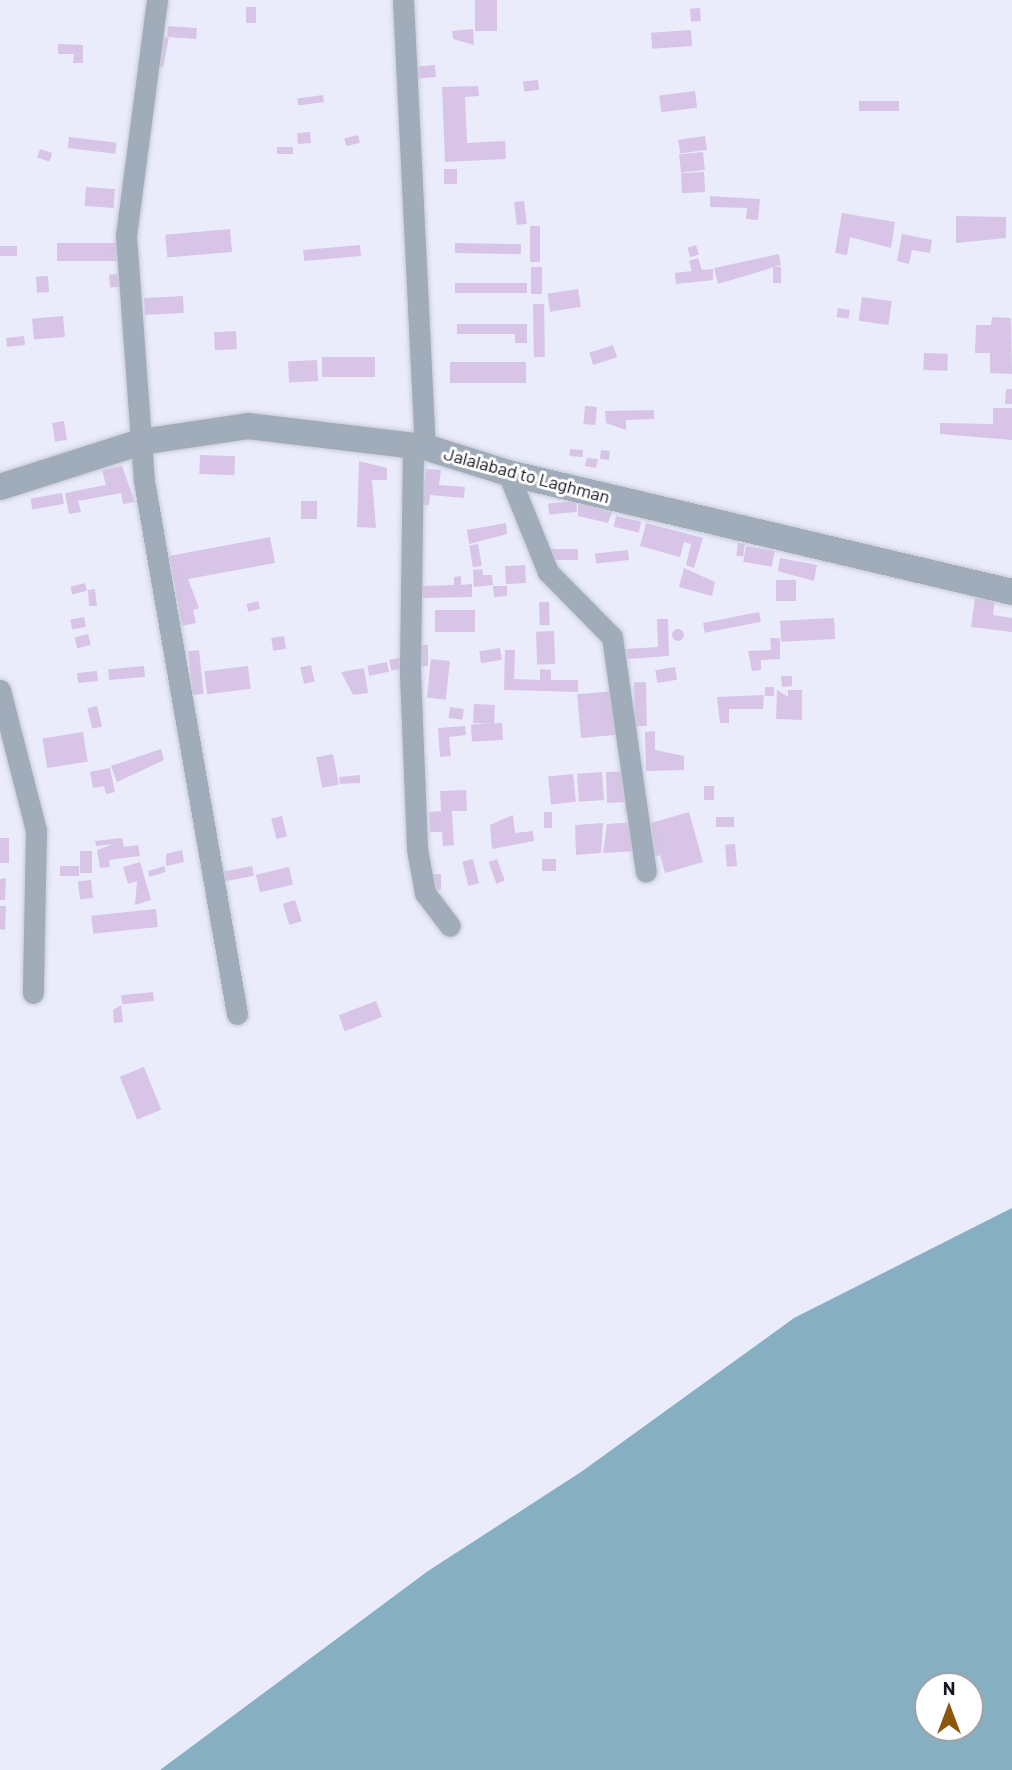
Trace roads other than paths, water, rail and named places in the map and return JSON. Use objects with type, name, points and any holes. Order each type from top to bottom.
[{"type":"street","points":[[158,0],[126,236],[141,442],[237,1014]]},
{"type":"street","points":[[403,0],[419,449],[410,673],[417,849],[425,893],[450,926]]},
{"type":"street","name":"Jalalabad to Laghman","points":[[0,487],[141,442],[248,426],[419,449],[508,473],[1012,592]]},
{"type":"street","points":[[508,473],[548,572],[603,624],[615,646],[646,872]]},
{"type":"street","points":[[0,690],[36,830],[33,993]]},
{"type":"water","points":[[1012,1208],[1012,1770],[160,1770],[428,1571],[581,1472],[794,1318]]}]
